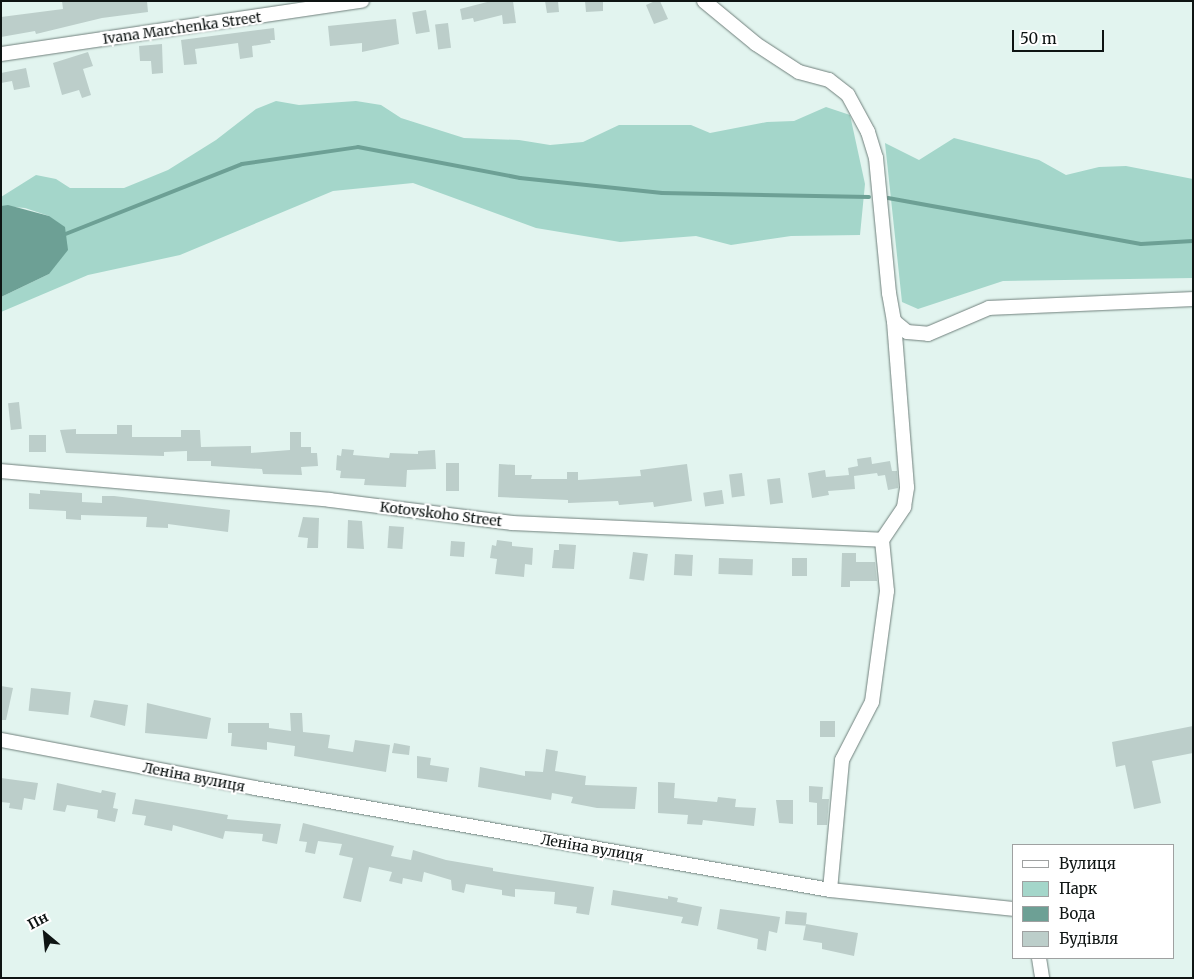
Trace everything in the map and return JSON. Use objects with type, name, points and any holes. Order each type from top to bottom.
[{"type":"street","name":"Ivana Marchenka Street","points":[[1,54],[362,1]]},
{"type":"street","points":[[704,1],[756,44],[799,72],[829,80],[848,95],[868,132],[876,158],[894,321],[907,487],[904,507],[882,540],[887,591],[872,702],[842,760],[830,890]]},
{"type":"street","points":[[894,321],[907,332],[928,334],[989,308],[1193,299]]},
{"type":"street","name":"Kotovskoho Street","points":[[1,471],[330,500],[512,523],[882,540]]},
{"type":"street","name":"Леніна вулиця","points":[[1,740],[255,788],[830,890],[1012,909]]},
{"type":"street","points":[[1038,959],[1042,978]]},
{"type":"green space","points":[[276,101],[299,105],[356,101],[381,105],[401,118],[464,138],[519,140],[550,145],[583,142],[619,125],[691,125],[710,133],[767,122],[794,121],[826,107],[850,115],[865,184],[860,235],[791,236],[731,245],[696,236],[620,242],[536,228],[413,183],[333,191],[180,255],[88,275],[1,312],[1,297],[49,274],[49,216],[25,208],[1,206],[1,197],[36,175],[56,179],[70,188],[124,188],[168,170],[216,140],[256,109]]},
{"type":"green space","points":[[954,138],[1039,160],[1066,175],[1099,167],[1126,166],[1193,179],[1193,278],[1003,281],[918,309],[902,302],[885,143],[919,160]]},
{"type":"water","points":[[8,205],[49,216],[65,227],[68,250],[49,274],[1,297],[1,206]]},
{"type":"building","points":[[62,1],[147,1],[148,12],[102,18],[36,34],[35,31],[1,37],[1,17],[63,9]]},
{"type":"building","points":[[491,1],[513,1],[516,23],[503,24],[502,15],[474,22],[473,18],[462,20],[460,9]]},
{"type":"building","points":[[545,1],[558,1],[559,12],[547,13]]},
{"type":"building","points":[[585,1],[603,1],[603,11],[586,12]]},
{"type":"building","points":[[660,1],[668,19],[654,24],[646,5]]},
{"type":"building","points":[[426,10],[430,32],[416,34],[412,12]]},
{"type":"building","points":[[396,19],[399,44],[362,52],[362,43],[330,46],[328,26]]},
{"type":"building","points":[[448,23],[451,48],[438,49],[435,25]]},
{"type":"building","points":[[274,28],[275,40],[270,40],[271,43],[252,46],[253,57],[240,59],[238,43],[195,49],[197,64],[184,65],[181,40]]},
{"type":"building","points":[[162,44],[163,73],[152,74],[151,61],[140,61],[139,46]]},
{"type":"building","points":[[88,52],[93,66],[83,69],[91,95],[82,98],[79,90],[62,95],[53,63]]},
{"type":"building","points":[[26,68],[30,87],[14,90],[12,81],[1,83],[1,73]]},
{"type":"building","points":[[19,402],[22,429],[11,430],[8,403]]},
{"type":"building","points":[[117,425],[132,425],[132,437],[181,437],[181,430],[200,430],[201,447],[251,446],[251,453],[290,450],[290,432],[301,432],[301,447],[311,447],[311,453],[317,453],[318,466],[301,467],[302,475],[263,474],[262,469],[211,466],[211,461],[187,461],[187,451],[164,452],[164,456],[66,453],[60,430],[76,429],[76,434],[117,434]]},
{"type":"building","points":[[29,435],[46,435],[46,452],[29,452]]},
{"type":"building","points":[[342,449],[354,450],[353,455],[389,458],[390,453],[418,454],[418,451],[435,450],[436,469],[407,470],[406,487],[364,485],[365,479],[340,478],[341,471],[336,470],[337,455],[341,456]]},
{"type":"building","points":[[871,457],[872,464],[890,461],[892,471],[897,471],[898,488],[888,490],[885,475],[878,476],[877,473],[854,476],[855,489],[828,491],[829,495],[812,498],[808,473],[825,470],[826,477],[849,475],[848,468],[858,466],[857,459]]},
{"type":"building","points":[[446,463],[459,463],[459,491],[446,491]]},
{"type":"building","points":[[499,464],[515,465],[515,475],[532,475],[531,479],[567,479],[567,472],[578,472],[578,480],[641,476],[640,470],[687,464],[692,501],[654,507],[653,502],[619,505],[618,501],[568,503],[568,500],[498,497]]},
{"type":"building","points":[[742,473],[745,496],[732,497],[729,475]]},
{"type":"building","points":[[780,478],[783,503],[770,504],[767,480]]},
{"type":"building","points":[[40,490],[82,493],[82,502],[102,503],[102,496],[114,496],[230,510],[228,532],[168,524],[168,528],[146,527],[147,517],[81,515],[81,520],[66,519],[66,511],[29,509],[29,493],[40,494]]},
{"type":"building","points":[[722,490],[724,504],[705,507],[703,493]]},
{"type":"building","points":[[303,517],[319,518],[318,548],[307,548],[308,538],[298,537]]},
{"type":"building","points":[[348,520],[362,521],[364,549],[347,548]]},
{"type":"building","points":[[389,526],[404,527],[402,549],[387,548]]},
{"type":"building","points":[[497,540],[512,542],[512,546],[533,548],[532,565],[525,564],[524,577],[495,574],[497,559],[490,558],[492,545],[496,546]]},
{"type":"building","points":[[451,541],[465,542],[464,557],[450,556]]},
{"type":"building","points":[[559,544],[576,545],[574,569],[552,568],[554,550],[559,550]]},
{"type":"building","points":[[633,552],[648,554],[644,581],[629,579]]},
{"type":"building","points":[[842,553],[856,553],[856,562],[875,562],[877,581],[850,581],[850,587],[841,587]]},
{"type":"building","points":[[675,554],[693,555],[692,576],[674,575]]},
{"type":"building","points":[[719,558],[753,559],[752,575],[718,574]]},
{"type":"building","points":[[792,558],[807,558],[807,576],[792,576]]},
{"type":"building","points":[[1,686],[13,688],[6,720],[1,720]]},
{"type":"building","points":[[31,688],[71,692],[68,715],[29,711]]},
{"type":"building","points":[[94,700],[128,705],[125,726],[90,717]]},
{"type":"building","points":[[147,703],[211,718],[207,739],[145,733]]},
{"type":"building","points":[[290,713],[302,713],[303,732],[330,735],[328,748],[353,752],[355,740],[390,745],[386,772],[294,756],[295,746],[267,742],[267,750],[231,746],[232,733],[228,733],[228,723],[269,723],[269,728],[291,731]]},
{"type":"building","points":[[820,721],[835,721],[835,737],[820,737]]},
{"type":"building","points":[[1193,726],[1193,753],[1152,761],[1161,803],[1134,809],[1125,765],[1116,767],[1112,742]]},
{"type":"building","points":[[394,743],[410,746],[409,755],[392,753]]},
{"type":"building","points":[[546,749],[558,751],[555,771],[586,776],[585,785],[637,787],[635,809],[597,808],[571,803],[573,797],[552,793],[551,800],[478,787],[480,767],[525,776],[525,771],[543,772]]},
{"type":"building","points":[[417,756],[431,758],[430,765],[449,768],[447,782],[417,778]]},
{"type":"building","points":[[1,778],[38,783],[35,800],[24,798],[22,810],[9,808],[10,803],[1,802]]},
{"type":"building","points":[[658,782],[675,783],[674,798],[717,802],[718,797],[736,799],[735,807],[756,808],[754,826],[703,820],[702,825],[687,824],[688,815],[658,813]]},
{"type":"building","points":[[57,783],[101,793],[102,790],[116,793],[113,808],[118,809],[115,822],[97,818],[98,810],[67,805],[65,812],[53,810]]},
{"type":"building","points":[[809,786],[823,787],[822,799],[829,799],[827,825],[817,825],[817,803],[809,802]]},
{"type":"building","points":[[135,799],[228,815],[227,819],[281,824],[277,844],[262,841],[263,834],[225,831],[223,839],[173,825],[172,831],[144,825],[146,816],[132,814]]},
{"type":"building","points":[[776,800],[793,800],[793,824],[779,823]]},
{"type":"building","points":[[303,823],[394,846],[391,856],[411,860],[413,850],[446,860],[493,868],[493,871],[594,887],[589,915],[576,913],[577,907],[554,904],[555,892],[515,889],[515,897],[502,895],[502,890],[466,884],[464,893],[452,890],[451,880],[424,872],[422,882],[403,878],[402,884],[389,881],[392,872],[369,867],[361,902],[343,898],[353,858],[339,855],[342,844],[318,841],[315,854],[305,852],[307,842],[299,841]]},
{"type":"building","points":[[613,890],[668,899],[668,896],[678,898],[677,902],[702,907],[698,926],[681,923],[683,917],[611,905]]},
{"type":"building","points":[[720,909],[780,917],[777,933],[769,931],[766,951],[757,949],[758,939],[717,929]]},
{"type":"building","points":[[786,911],[807,913],[806,926],[785,924]]},
{"type":"building","points":[[806,924],[858,933],[854,956],[822,949],[822,943],[803,940]]},
{"type":"waterway","points":[[63,235],[242,164],[358,147],[520,178],[662,193],[869,197]]},
{"type":"waterway","points":[[888,198],[1141,244],[1193,241]]}]
